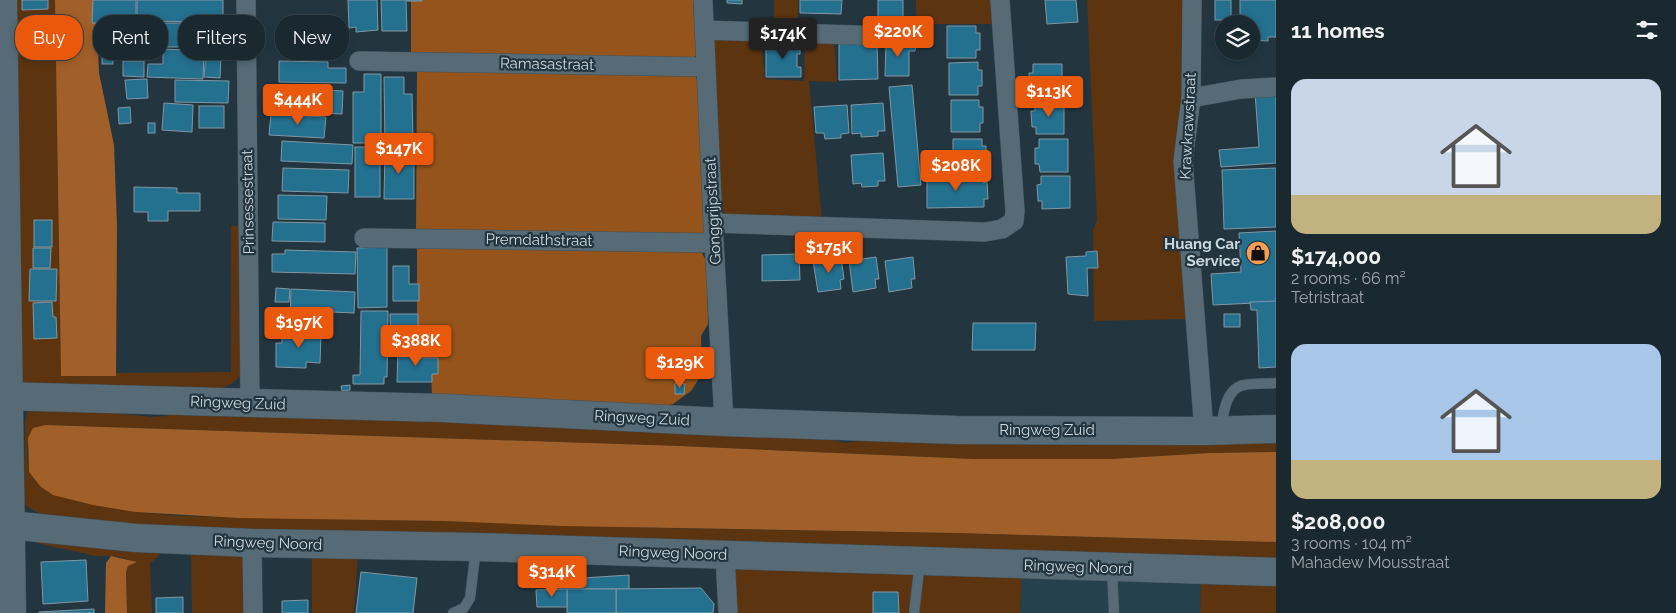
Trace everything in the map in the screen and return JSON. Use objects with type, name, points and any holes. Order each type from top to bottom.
[{"type":"street","points":[[3,0],[6,403],[10,487],[5,524],[12,613]]},
{"type":"street","name":"Prinsessestraat","points":[[246,0],[250,404]]},
{"type":"street","name":"Gonggrijpstraat","points":[[703,0],[724,422]]},
{"type":"street","points":[[713,223],[985,232],[1002,229],[1014,222],[1015,211],[1000,0]]},
{"type":"street","name":"Krawkrawstraat","points":[[1192,0],[1191,98],[1183,161],[1212,430]]},
{"type":"street","points":[[704,30],[914,36]]},
{"type":"street","name":"Ramasastraat","points":[[359,61],[705,67]]},
{"type":"street","points":[[1191,98],[1241,89],[1276,86]]},
{"type":"street","name":"Premdathstraat","points":[[364,238],[714,243]]},
{"type":"street","name":"Ringweg Zuid","points":[[6,403],[250,404],[442,408],[724,422],[957,430],[1276,429]]},
{"type":"street","name":"Ringweg Noord","points":[[5,524],[136,538],[1276,572]]},
{"type":"street","points":[[252,542],[253,613]]},
{"type":"street","points":[[725,555],[728,613]]},
{"type":"lane","points":[[1212,430],[1231,393],[1241,385],[1276,383]]},
{"type":"lane","points":[[453,613],[464,608],[470,598],[476,547]]},
{"type":"lane","points":[[914,613],[920,561]]},
{"type":"lane","points":[[1112,568],[1114,613]]},
{"type":"shaded area","points":[[12,0],[55,0],[55,15],[15,15],[15,60],[56,60],[61,375],[231,372],[231,226],[241,226],[242,374],[231,383],[209,392],[24,386],[19,380]]},
{"type":"shaded area","points":[[55,0],[100,0],[96,3],[97,15],[93,15],[93,60],[98,60],[99,73],[114,145],[117,226],[116,376],[61,376],[56,60],[83,60],[83,15],[55,15]]},
{"type":"shaded area","points":[[411,0],[693,0],[696,55],[692,60],[411,58]]},
{"type":"shaded area","points":[[774,0],[798,0],[798,27],[774,26]]},
{"type":"shaded area","points":[[916,0],[993,0],[994,24],[916,24]]},
{"type":"shaded area","points":[[1087,0],[1182,0],[1181,98],[1176,142],[1181,261],[1186,319],[1094,321],[1093,230],[1097,220]]},
{"type":"shaded area","points":[[760,35],[765,79],[804,81],[805,41],[834,42],[837,82],[809,81],[822,221],[725,214],[722,209],[715,40],[719,37]]},
{"type":"shaded area","points":[[417,67],[695,75],[698,82],[704,235],[416,235]]},
{"type":"shaded area","points":[[417,245],[694,249],[702,253],[707,263],[708,324],[701,336],[702,374],[691,391],[673,404],[656,410],[432,400],[431,358],[417,358]]},
{"type":"shaded area","points":[[34,405],[153,417],[166,416],[176,411],[330,416],[822,438],[845,443],[873,438],[1276,436],[1276,452],[1210,453],[1110,459],[974,459],[680,446],[45,425],[33,428],[27,449],[29,472],[135,512],[183,516],[1276,542],[1276,565],[276,533],[62,520],[37,512],[24,503],[25,420],[28,411]]},
{"type":"shaded area","points":[[45,425],[680,446],[974,459],[1110,459],[1210,453],[1276,452],[1276,542],[956,533],[562,526],[444,521],[239,518],[135,512],[93,505],[53,495],[41,487],[29,472],[28,438],[33,428]]},
{"type":"shaded area","points":[[34,535],[165,549],[150,564],[152,613],[127,613],[126,572],[128,566],[136,563],[124,558],[96,556],[36,543]]},
{"type":"shaded area","points":[[191,550],[237,551],[244,557],[246,613],[192,613]]},
{"type":"shaded area","points":[[312,553],[358,554],[354,613],[312,613]]},
{"type":"shaded area","points":[[111,556],[137,562],[128,566],[126,572],[127,613],[105,613],[106,563]]},
{"type":"shaded area","points":[[742,566],[1022,575],[1020,613],[737,613],[735,572]]},
{"type":"shaded area","points":[[1022,575],[1201,581],[1200,613],[1020,613]]},
{"type":"shaded area","points":[[1201,581],[1276,581],[1276,613],[1200,613]]},
{"type":"building","points":[[22,0],[48,0],[48,9],[22,10]]},
{"type":"building","points":[[93,0],[136,0],[136,15],[93,15],[92,23]]},
{"type":"building","points":[[137,0],[223,0],[223,15],[178,15],[178,21],[168,21],[168,15],[137,15]]},
{"type":"building","points":[[348,0],[377,0],[378,30],[356,32],[356,27],[349,28]]},
{"type":"building","points":[[381,0],[422,1],[406,1],[407,31],[382,31]]},
{"type":"building","points":[[727,0],[742,0],[742,4],[727,3]]},
{"type":"building","points":[[800,0],[842,0],[841,14],[800,13]]},
{"type":"building","points":[[878,0],[903,0],[903,19],[878,19]]},
{"type":"building","points":[[1045,0],[1076,0],[1078,22],[1047,24]]},
{"type":"building","points":[[1215,0],[1231,0],[1231,15],[1215,15]]},
{"type":"building","points":[[1240,0],[1276,0],[1276,37],[1268,37],[1268,41],[1260,41],[1260,15],[1240,15]]},
{"type":"building","points":[[168,23],[178,23],[178,47],[168,47]]},
{"type":"building","points":[[947,26],[976,26],[976,33],[980,33],[980,50],[976,50],[976,58],[947,58]]},
{"type":"building","points":[[886,42],[916,42],[915,51],[909,51],[909,76],[885,76]]},
{"type":"building","points":[[766,43],[800,43],[800,54],[797,54],[797,67],[801,67],[801,77],[766,77]]},
{"type":"building","points":[[839,44],[877,44],[878,79],[839,80]]},
{"type":"building","points":[[168,49],[178,50],[178,60],[204,60],[203,79],[147,77],[148,64],[163,64],[163,60],[168,60]]},
{"type":"building","points":[[102,60],[113,60],[113,64],[102,64]]},
{"type":"building","points":[[205,60],[221,60],[220,78],[204,77]]},
{"type":"building","points":[[123,61],[144,61],[144,77],[123,76]]},
{"type":"building","points":[[279,61],[328,62],[328,68],[346,68],[346,83],[279,82]]},
{"type":"building","points":[[978,62],[978,70],[982,70],[982,86],[978,86],[978,95],[949,95],[949,63]]},
{"type":"building","points":[[1033,64],[1062,64],[1062,96],[1033,97],[1033,89],[1029,89],[1029,73],[1033,73]]},
{"type":"building","points":[[364,74],[381,74],[381,143],[353,143],[353,92],[364,92]]},
{"type":"building","points":[[384,77],[404,77],[404,94],[412,94],[413,143],[385,143]]},
{"type":"building","points":[[147,79],[148,98],[127,99],[125,80]]},
{"type":"building","points":[[175,80],[229,81],[228,103],[175,102]]},
{"type":"building","points":[[912,85],[921,185],[898,187],[889,87]]},
{"type":"building","points":[[268,87],[343,91],[342,114],[279,111],[280,97],[268,96]]},
{"type":"building","points":[[1276,91],[1276,163],[1221,167],[1219,150],[1259,147],[1255,93]]},
{"type":"building","points":[[951,100],[979,100],[979,107],[983,107],[983,123],[980,123],[980,132],[951,132]]},
{"type":"building","points":[[1035,102],[1064,102],[1064,134],[1036,134],[1036,127],[1032,127],[1031,111],[1035,111]]},
{"type":"building","points":[[164,103],[193,105],[192,132],[162,130]]},
{"type":"building","points":[[883,103],[885,131],[878,131],[878,136],[861,137],[861,133],[852,134],[851,105]]},
{"type":"building","points":[[847,105],[849,133],[841,134],[841,138],[825,139],[824,133],[816,133],[814,107]]},
{"type":"building","points":[[199,106],[224,106],[224,128],[199,128]]},
{"type":"building","points":[[130,107],[131,123],[119,124],[118,108]]},
{"type":"building","points":[[271,114],[326,117],[324,138],[269,135]]},
{"type":"building","points":[[148,123],[155,123],[155,133],[148,133]]},
{"type":"building","points":[[953,139],[982,139],[982,146],[986,146],[986,163],[982,163],[982,171],[953,171]]},
{"type":"building","points":[[1039,139],[1068,139],[1068,172],[1040,172],[1039,164],[1035,164],[1035,148],[1039,148]]},
{"type":"building","points":[[282,141],[353,145],[352,164],[281,161]]},
{"type":"building","points":[[355,147],[380,147],[380,197],[355,197]]},
{"type":"building","points":[[385,150],[414,151],[414,199],[384,199]]},
{"type":"building","points":[[883,153],[885,181],[878,181],[878,186],[862,187],[861,183],[853,184],[851,155]]},
{"type":"building","points":[[283,168],[349,170],[348,193],[282,191]]},
{"type":"building","points":[[1276,168],[1276,227],[1224,229],[1222,170]]},
{"type":"building","points":[[983,175],[983,183],[987,182],[988,199],[984,199],[984,207],[927,208],[927,176]]},
{"type":"building","points":[[1041,176],[1070,176],[1070,208],[1042,209],[1042,201],[1038,201],[1037,185],[1041,184]]},
{"type":"building","points":[[134,187],[177,188],[177,193],[200,193],[200,211],[168,211],[168,221],[148,221],[148,212],[134,212]]},
{"type":"building","points":[[278,195],[327,196],[326,220],[278,219]]},
{"type":"building","points":[[34,220],[52,220],[52,247],[34,247]]},
{"type":"building","points":[[273,222],[325,223],[325,242],[272,241]]},
{"type":"building","name":"Huang Car Service","points":[[1276,231],[1276,302],[1213,305],[1211,274],[1241,272],[1239,233]]},
{"type":"building","points":[[387,247],[387,307],[358,308],[357,248]]},
{"type":"building","points":[[33,248],[51,248],[50,268],[33,268]]},
{"type":"building","points":[[285,250],[356,252],[355,274],[272,272],[272,254],[285,254]]},
{"type":"building","points":[[1097,251],[1098,268],[1087,268],[1088,296],[1068,294],[1066,257],[1086,256],[1086,252]]},
{"type":"building","points":[[799,254],[800,280],[762,281],[762,255]]},
{"type":"building","points":[[841,257],[844,279],[840,280],[841,289],[818,292],[813,261]]},
{"type":"building","points":[[876,257],[879,279],[875,279],[876,288],[853,292],[849,261]]},
{"type":"building","points":[[913,257],[915,279],[911,279],[912,288],[889,292],[885,261]]},
{"type":"building","points":[[393,266],[409,266],[409,284],[419,284],[419,301],[393,301]]},
{"type":"building","points":[[30,269],[57,269],[56,301],[29,301]]},
{"type":"building","points":[[276,288],[290,289],[289,302],[275,302]]},
{"type":"building","points":[[291,289],[355,292],[354,313],[332,312],[331,323],[290,321]]},
{"type":"building","points":[[1276,301],[1276,367],[1259,368],[1257,310],[1251,310],[1250,302]]},
{"type":"building","points":[[52,302],[53,317],[56,317],[57,338],[34,339],[33,303]]},
{"type":"building","points":[[361,311],[388,311],[387,377],[384,377],[384,384],[353,384],[353,375],[360,375]]},
{"type":"building","points":[[390,314],[418,314],[418,347],[391,347]]},
{"type":"building","points":[[1224,314],[1240,314],[1240,327],[1224,327]]},
{"type":"building","points":[[973,323],[1036,323],[1035,350],[972,350]]},
{"type":"building","points":[[293,329],[317,329],[317,335],[321,335],[320,363],[306,362],[306,368],[276,367],[276,343],[282,343],[282,332],[293,332]]},
{"type":"building","points":[[398,350],[420,350],[420,358],[438,358],[438,374],[432,374],[432,382],[397,382]]},
{"type":"building","points":[[675,383],[685,384],[684,394],[675,394]]},
{"type":"building","points":[[350,385],[350,390],[342,391],[341,386]]},
{"type":"building","points":[[86,560],[88,601],[43,604],[41,562]]},
{"type":"building","points":[[361,572],[417,578],[413,613],[356,613]]},
{"type":"building","points":[[629,575],[629,589],[553,589],[553,580]]},
{"type":"building","points":[[701,588],[714,604],[713,613],[616,613],[616,589]]},
{"type":"building","points":[[567,589],[616,589],[616,613],[567,613]]},
{"type":"building","points":[[567,589],[567,607],[537,607],[536,590]]},
{"type":"building","points":[[873,592],[898,592],[899,613],[873,613]]},
{"type":"building","points":[[183,597],[183,613],[156,613],[156,598]]},
{"type":"building","points":[[308,600],[308,613],[282,613],[282,601]]},
{"type":"building","points":[[94,609],[94,613],[39,613],[39,612]]},
{"type":"place","name":"Huang Car Service","points":[[1258,253]]}]
